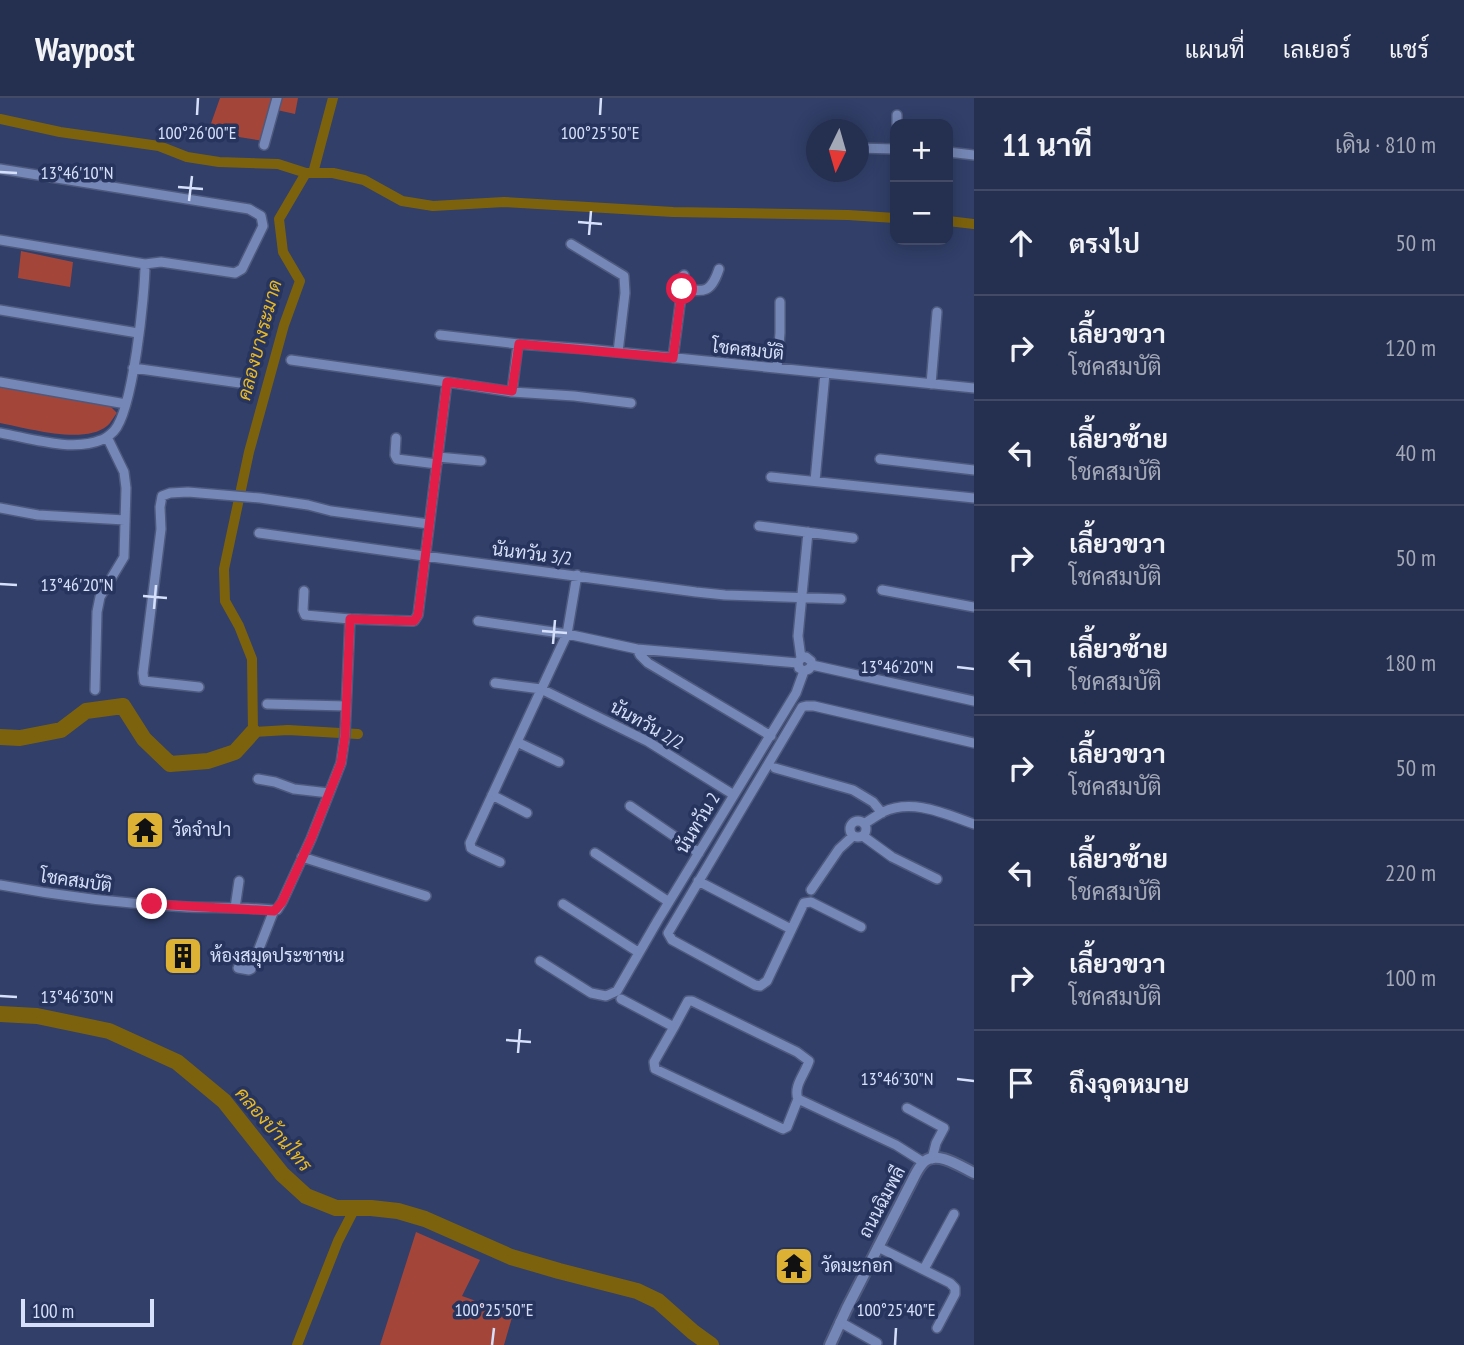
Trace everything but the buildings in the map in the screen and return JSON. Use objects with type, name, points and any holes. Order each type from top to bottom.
[{"type":"street","points":[[264,145],[276,98]]},
{"type":"street","points":[[869,148],[890,149]]},
{"type":"street","points":[[953,153],[974,155]]},
{"type":"street","points":[[0,169],[249,209],[256,211],[262,218],[263,226],[242,270],[235,273],[161,262],[145,264],[0,240]]},
{"type":"street","points":[[571,244],[624,276],[625,293],[618,352]]},
{"type":"street","points":[[0,433],[67,444],[86,444],[102,440],[114,431],[126,404],[133,368],[145,289],[145,264]]},
{"type":"street","points":[[682,289],[699,292],[706,290],[715,281],[719,269]]},
{"type":"street","points":[[673,358],[684,275]]},
{"type":"street","points":[[777,368],[780,302]]},
{"type":"street","points":[[0,310],[138,333]]},
{"type":"street","points":[[931,384],[937,312]]},
{"type":"street","name":"โชคสมบัติ","points":[[440,335],[974,388]]},
{"type":"street","points":[[512,391],[519,344]]},
{"type":"street","points":[[291,360],[512,391],[631,403]]},
{"type":"street","points":[[133,368],[240,383]]},
{"type":"street","points":[[815,481],[825,373]]},
{"type":"street","points":[[0,382],[126,404]]},
{"type":"street","points":[[304,591],[305,615],[414,621],[418,615],[447,382]]},
{"type":"street","points":[[95,690],[97,612],[100,597],[124,557],[124,472],[107,437]]},
{"type":"street","points":[[396,438],[397,459],[481,461]]},
{"type":"street","points":[[880,459],[974,470]]},
{"type":"street","points":[[771,477],[974,498]]},
{"type":"street","points":[[199,687],[144,681],[161,529],[162,496],[188,492],[260,498],[429,524]]},
{"type":"street","points":[[0,508],[38,515],[125,520]]},
{"type":"street","points":[[759,526],[853,538]]},
{"type":"street","points":[[803,664],[798,636],[808,532]]},
{"type":"street","name":"นันทวัน 3/2","points":[[259,533],[725,595],[841,599]]},
{"type":"street","points":[[500,862],[474,850],[470,845],[567,635],[577,575]]},
{"type":"street","points":[[882,590],[974,607]]},
{"type":"street","points":[[238,968],[251,969],[274,911],[282,902],[341,763],[345,736],[350,619]]},
{"type":"street","points":[[478,621],[637,649],[803,664],[974,698]]},
{"type":"street","points":[[637,649],[640,655],[657,669],[771,736]]},
{"type":"street","name":"นันทวัน 2","points":[[619,995],[639,952],[796,693],[803,664]]},
{"type":"street","name":"นันทวัน 2/2","points":[[495,682],[541,689],[647,741],[734,795]]},
{"type":"street","points":[[267,704],[346,706]]},
{"type":"street","points":[[861,926],[804,903],[767,981],[760,986],[669,937],[669,929],[802,707],[814,706],[974,743]]},
{"type":"street","points":[[517,742],[559,762]]},
{"type":"street","points":[[775,768],[853,790],[873,802],[883,813]]},
{"type":"street","points":[[258,779],[295,789],[330,793]]},
{"type":"street","points":[[492,795],[527,813]]},
{"type":"street","points":[[630,806],[699,853]]},
{"type":"street","points":[[864,824],[895,808],[910,806],[927,808],[974,824]]},
{"type":"street","points":[[864,824],[858,821],[852,823],[849,830],[892,857],[936,879]]},
{"type":"street","points":[[811,890],[839,849],[865,832],[864,824]]},
{"type":"street","points":[[595,853],[669,902]]},
{"type":"street","points":[[302,857],[426,896]]},
{"type":"street","points":[[235,908],[239,881]]},
{"type":"street","points":[[698,881],[791,929]]},
{"type":"street","name":"โชคสมบัติ","points":[[0,885],[87,900],[274,911]]},
{"type":"street","points":[[563,904],[639,952]]},
{"type":"street","points":[[540,961],[591,993],[619,995],[674,1027]]},
{"type":"street","points":[[690,1001],[797,1052],[808,1061],[807,1069],[796,1089],[798,1099],[787,1127],[783,1129],[655,1069],[654,1062],[690,1001]]},
{"type":"street","points":[[798,1099],[928,1161],[944,1128],[907,1108]]},
{"type":"street","name":"ถนนฉิมพลี","points":[[830,1345],[912,1181],[928,1161],[945,1160],[974,1173]]},
{"type":"street","points":[[924,1269],[954,1214]]},
{"type":"street","points":[[878,1247],[924,1269],[955,1288],[955,1294],[937,1328]]},
{"type":"street","points":[[840,1322],[877,1343]]},
{"type":"shaded area","points":[[220,98],[298,98],[295,114],[277,110],[270,142],[208,132]]},
{"type":"shaded area","points":[[21,251],[73,262],[70,287],[18,278]]},
{"type":"shaded area","points":[[0,386],[109,405],[117,413],[107,426],[97,432],[84,434],[55,434],[0,423]]},
{"type":"shaded area","points":[[416,1232],[480,1260],[462,1296],[513,1314],[504,1345],[380,1345]]},
{"type":"waterway","points":[[313,173],[333,98]]},
{"type":"waterway","name":"คลองบางระมาด","points":[[0,119],[60,132],[159,146],[187,157],[219,162],[278,164],[306,173],[333,173],[364,180],[402,201],[433,206],[504,202],[673,212],[890,218]]},
{"type":"waterway","name":"คลองบางระมาด","points":[[306,173],[279,219],[283,252],[300,281],[284,325],[249,452],[224,569],[225,601],[239,626],[252,659],[253,732],[288,730],[358,734]]},
{"type":"waterway","name":"คลองบางระมาด","points":[[953,222],[974,224]]},
{"type":"waterway","name":"คลองบางระมาด","points":[[0,737],[20,738],[61,730],[86,711],[123,706],[144,739],[170,764],[208,761],[235,752],[253,732]]},
{"type":"waterway","name":"คลองบ้านไทร","points":[[0,1014],[37,1016],[109,1031],[177,1062],[224,1101],[282,1174],[306,1196],[336,1208],[398,1211],[425,1219],[511,1257],[637,1291],[658,1301],[711,1345]]},
{"type":"waterway","points":[[297,1345],[338,1241],[355,1208]]},
{"type":"place","name":"วัดจำปา","points":[[145,830]]},
{"type":"place","name":"ห้องสมุดประชาชน","points":[[183,956]]},
{"type":"place","name":"วัดมะกอก","points":[[794,1266]]},
{"type":"route","points":[[152,904],[274,911],[282,902],[341,763],[345,736],[350,619],[414,621],[418,615],[447,382],[512,391],[519,344],[673,358],[682,289]]}]
